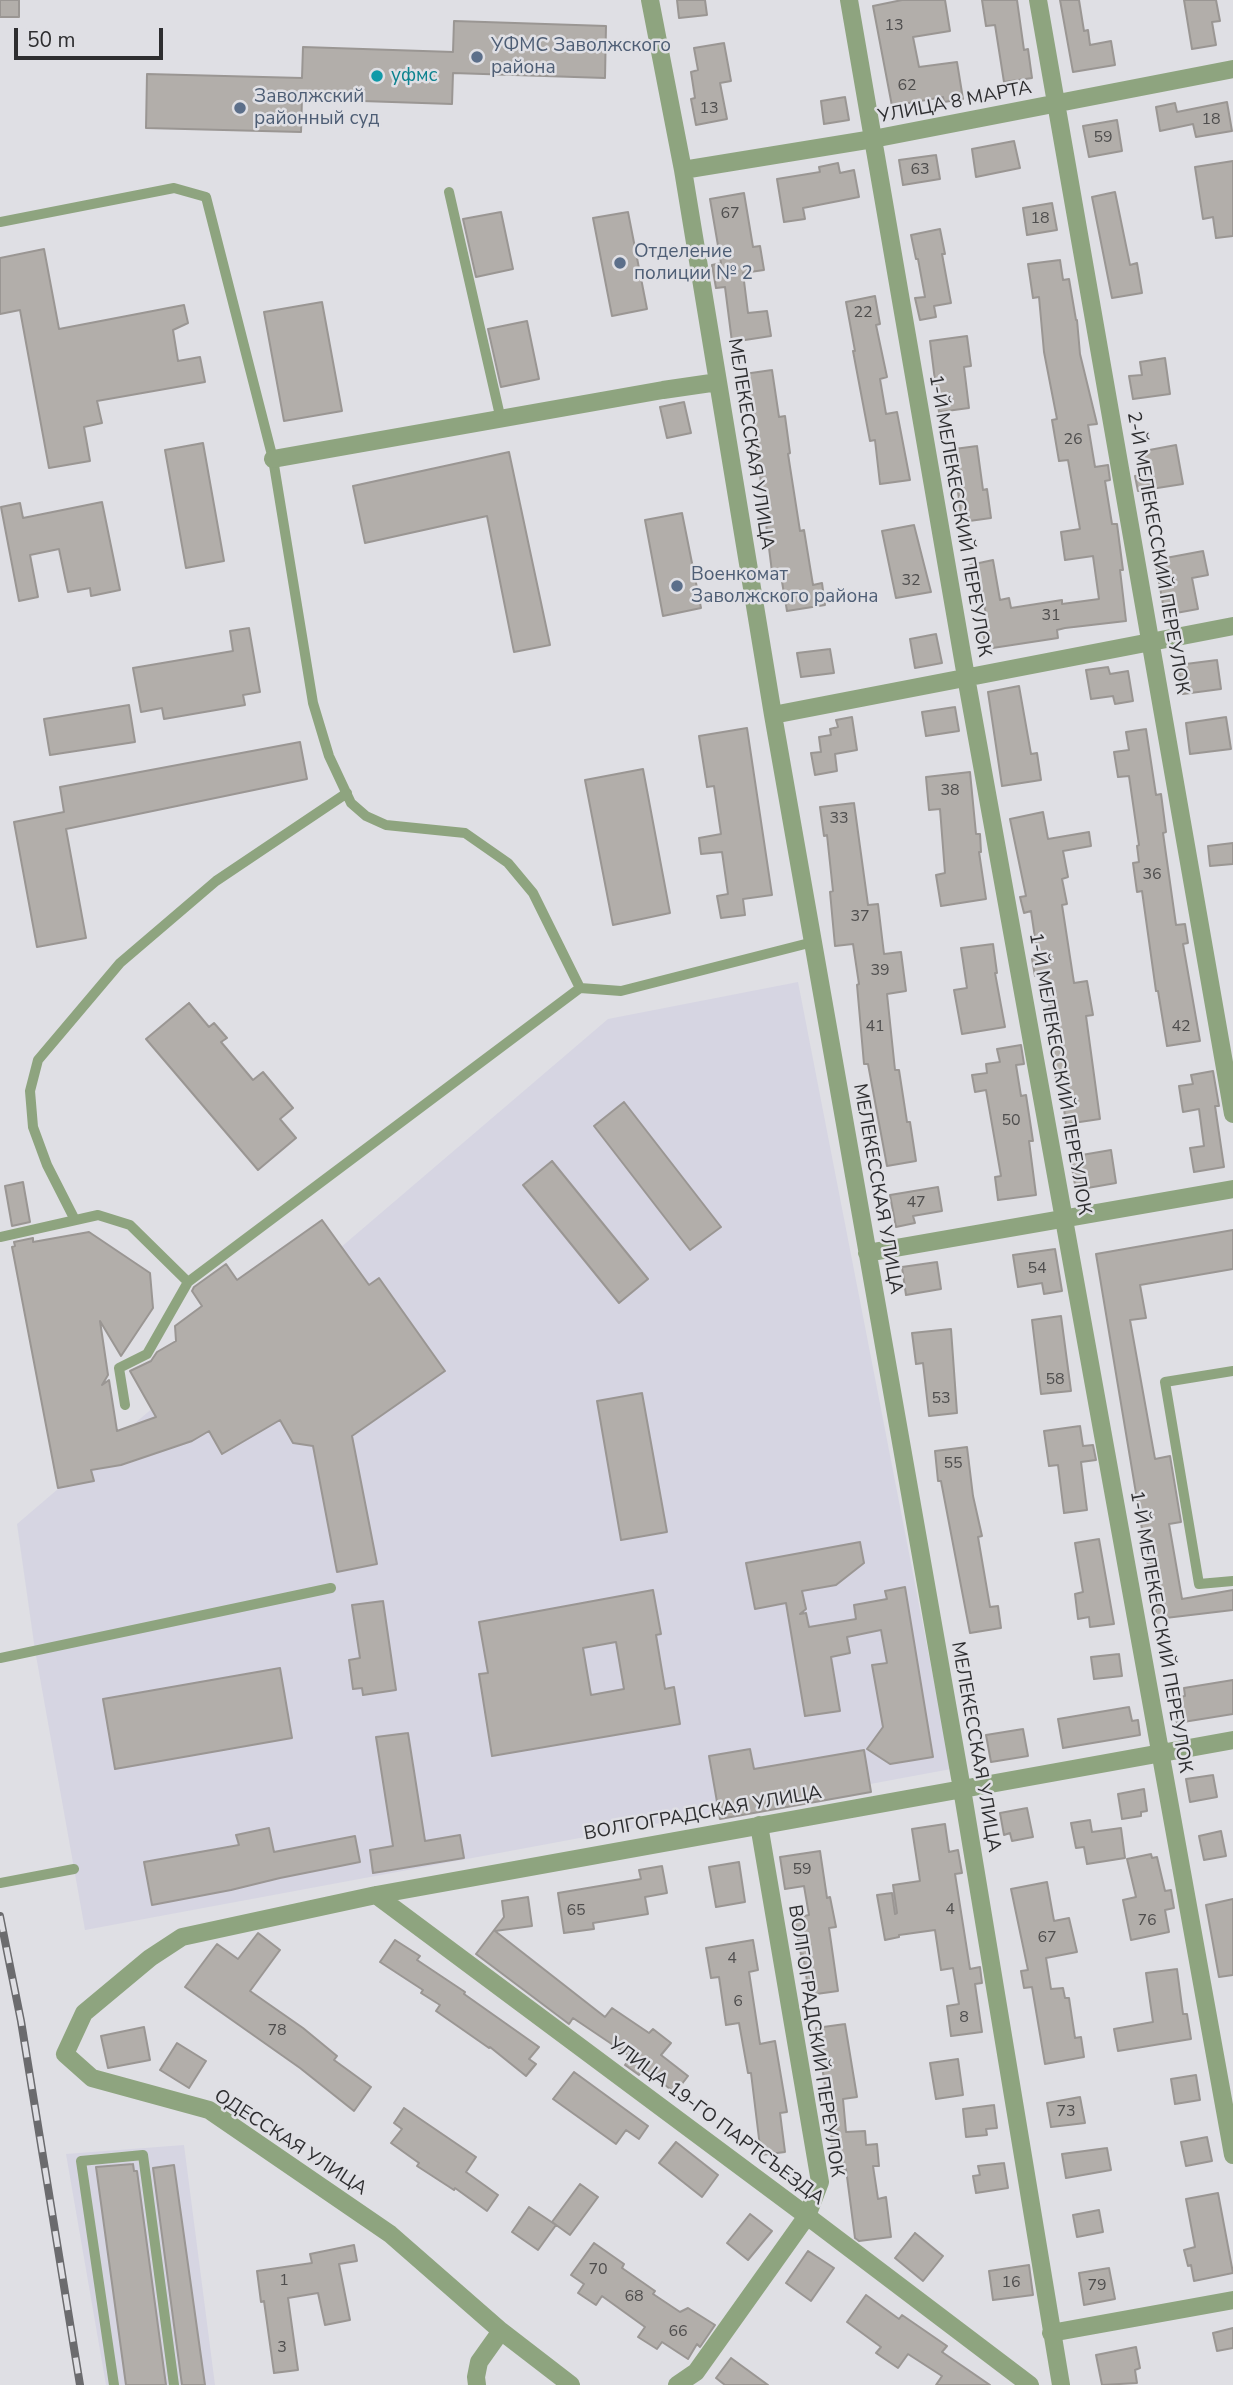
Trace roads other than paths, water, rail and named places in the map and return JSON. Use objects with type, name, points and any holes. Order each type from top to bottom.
[{"type":"street","name":"МЕЛЕКЕССКАЯ УЛИЦА","points":[[650,0],[682,170],[773,715],[962,1789],[1061,2385]]},
{"type":"street","name":"1-Й МЕЛЕКЕССКИЙ ПЕРЕУЛОК","points":[[849,0],[966,677],[1233,2155]]},
{"type":"street","name":"2-Й МЕЛЕКЕССКИЙ ПЕРЕУЛОК","points":[[1038,0],[1233,1114]]},
{"type":"street","name":"УЛИЦА 8 МАРТА","points":[[682,170],[873,139],[1233,69]]},
{"type":"street","points":[[272,459],[718,382]]},
{"type":"street","points":[[773,715],[1233,626]]},
{"type":"street","points":[[867,1253],[1233,1189]]},
{"type":"street","name":"ВОЛГОГРАДСКАЯ УЛИЦА","points":[[182,1937],[376,1895],[1233,1740]]},
{"type":"street","name":"ВОЛГОГРАДСКИЙ ПЕРЕУЛОК","points":[[677,2385],[696,2372],[807,2216],[820,2182],[759,1825]]},
{"type":"street","name":"УЛИЦА 19-ГО ПАРТСЪЕЗДА","points":[[376,1895],[1030,2385]]},
{"type":"street","name":"ОДЕССКАЯ УЛИЦА","points":[[182,1937],[150,1958],[84,2013],[65,2054],[92,2078],[208,2110],[390,2234],[501,2331],[571,2385]]},
{"type":"street","points":[[1052,2333],[1233,2300]]},
{"type":"street","points":[[477,2385],[480,2362],[501,2331]]},
{"type":"lane","points":[[0,222],[174,188],[206,197],[272,459],[313,703],[329,756],[351,803],[366,816],[386,825],[465,833],[508,863],[533,893],[580,988]]},
{"type":"lane","points":[[449,192],[501,420]]},
{"type":"lane","points":[[75,1220],[47,1165],[33,1127],[30,1091],[38,1060],[120,963],[216,881],[347,793]]},
{"type":"lane","points":[[125,1405],[119,1368],[147,1354],[188,1282],[580,988],[621,991],[813,942]]},
{"type":"lane","points":[[0,1237],[98,1215],[130,1225],[188,1282]]},
{"type":"lane","points":[[1233,1371],[1165,1382],[1199,1584],[1233,1581]]},
{"type":"lane","points":[[0,1658],[331,1588]]},
{"type":"lane","points":[[0,1884],[74,1869]]},
{"type":"lane","points":[[114,2385],[81,2161],[143,2155],[174,2385]]},
{"type":"railway","points":[[0,1916],[21,2021],[80,2385]]},
{"type":"place","name":"УФМС Заволжского района","points":[[477,57]]},
{"type":"place","name":"уфмс","points":[[377,76]]},
{"type":"place","name":"Заволжский районный суд","points":[[240,108]]},
{"type":"place","name":"Отделение полиции № 2","points":[[620,263]]},
{"type":"place","name":"Военкомат Заволжского района","points":[[677,586]]}]
